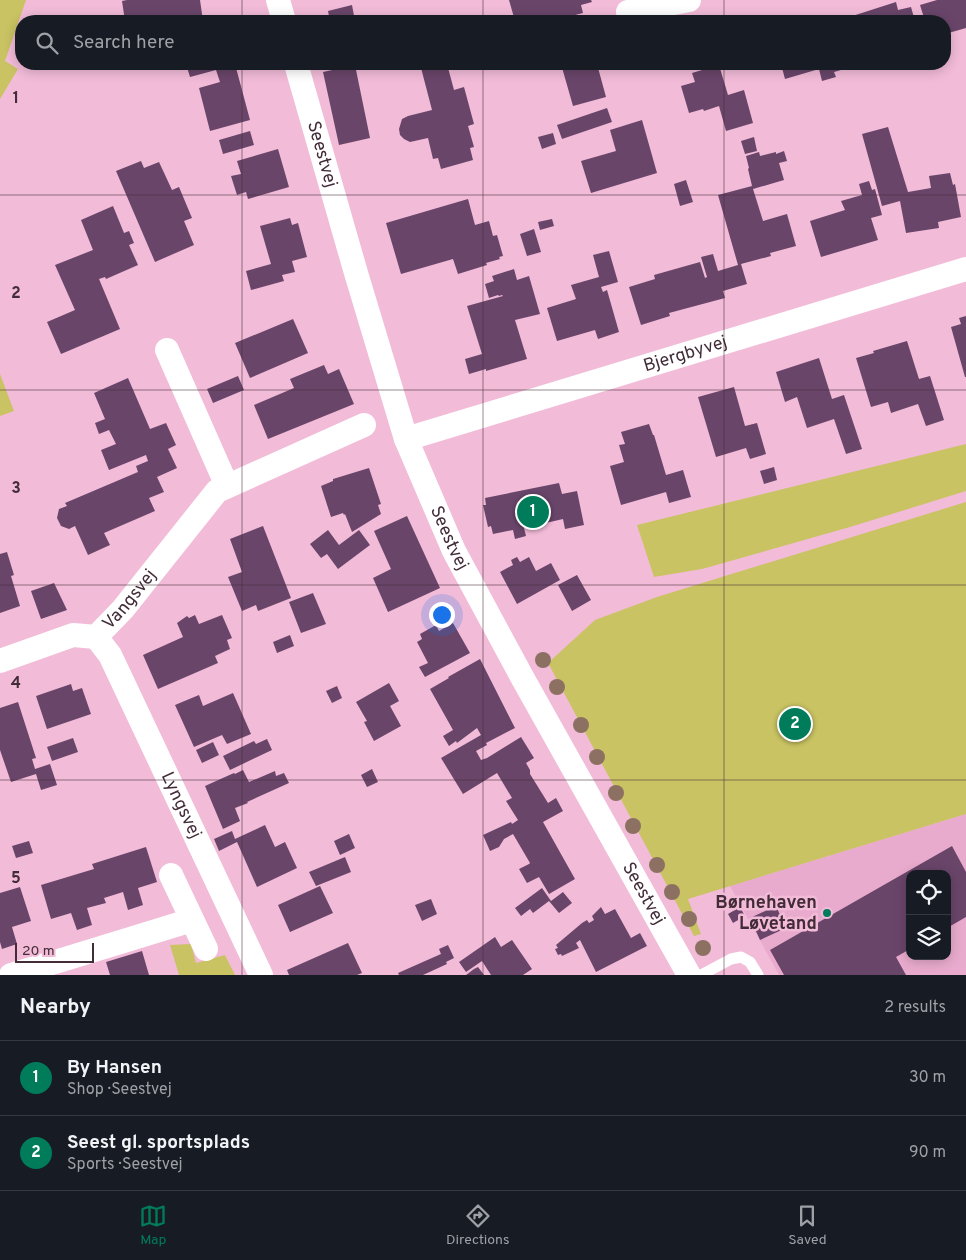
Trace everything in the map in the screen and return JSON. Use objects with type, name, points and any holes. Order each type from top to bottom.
[{"type":"street","points":[[278,0],[282,15]]},
{"type":"street","points":[[629,15],[628,12],[688,0]]},
{"type":"street","name":"Seestvej","points":[[298,70],[406,439],[454,551],[522,677],[689,975]]},
{"type":"street","name":"Bjergbyvej","points":[[406,439],[966,269]]},
{"type":"street","points":[[167,350],[227,486]]},
{"type":"street","name":"Vangsvej","points":[[0,661],[73,635],[96,637],[123,609],[217,491],[364,426]]},
{"type":"street","name":"Lyngsvej","points":[[96,637],[110,655],[261,975]]},
{"type":"street","points":[[170,875],[206,949]]},
{"type":"street","points":[[11,975],[68,967],[192,920]]},
{"type":"lane","points":[[701,975],[731,959],[741,957],[750,962],[758,975]]},
{"type":"shaded area","points":[[0,0],[26,0],[21,15],[15,15],[15,32],[5,61],[17,70],[0,99]]},
{"type":"shaded area","points":[[0,374],[14,411],[0,416]]},
{"type":"shaded area","points":[[966,444],[966,491],[850,527],[702,569],[654,577],[637,525]]},
{"type":"shaded area","points":[[966,502],[966,814],[688,899],[701,934],[694,936],[548,663],[595,620],[657,597]]},
{"type":"shaded area","name":"Børnehaven Løvetand","points":[[966,814],[966,975],[779,975],[730,886]]},
{"type":"shaded area","points":[[191,944],[196,963],[225,955],[235,975],[179,975],[170,945]]},
{"type":"building","points":[[200,0],[202,15],[124,15],[122,1]]},
{"type":"building","points":[[509,0],[591,0],[592,2],[581,5],[583,13],[575,15],[513,15]]},
{"type":"building","points":[[937,0],[966,0],[966,28],[951,32],[951,15],[923,15],[920,5]]},
{"type":"building","points":[[896,2],[898,10],[911,7],[913,15],[855,15]]},
{"type":"building","points":[[352,5],[354,15],[329,15],[328,11]]},
{"type":"building","points":[[188,70],[216,70],[190,77]]},
{"type":"building","points":[[216,70],[237,70],[250,120],[210,131],[199,88],[220,82]]},
{"type":"building","points":[[356,70],[370,138],[339,145],[323,72]]},
{"type":"building","points":[[422,70],[449,70],[454,90],[464,87],[474,124],[468,126],[474,147],[470,148],[473,160],[441,169],[438,158],[433,159],[428,138],[410,142],[400,135],[399,129],[402,119],[432,110]]},
{"type":"building","points":[[563,70],[599,70],[606,97],[573,106]]},
{"type":"building","points":[[702,70],[720,70],[728,95],[744,90],[753,123],[726,131],[719,106],[689,113],[681,86],[695,82],[692,73]]},
{"type":"building","points":[[783,70],[816,70],[785,79]]},
{"type":"building","points":[[819,70],[841,70],[834,72],[836,77],[822,81]]},
{"type":"building","points":[[607,108],[612,122],[562,139],[557,125]]},
{"type":"building","points":[[642,120],[657,173],[591,193],[581,161],[616,151],[610,130]]},
{"type":"building","points":[[888,127],[908,192],[931,188],[929,176],[950,173],[953,185],[955,184],[961,217],[938,222],[939,228],[906,233],[900,201],[882,206],[862,134]]},
{"type":"building","points":[[250,131],[254,145],[223,154],[219,140]]},
{"type":"building","points":[[553,133],[556,144],[542,149],[538,137]]},
{"type":"building","points":[[754,137],[757,151],[745,154],[741,141]]},
{"type":"building","points":[[278,149],[289,187],[248,199],[246,192],[237,195],[231,176],[241,174],[237,161]]},
{"type":"building","points":[[784,151],[787,161],[779,163],[784,180],[753,189],[763,221],[787,214],[796,246],[770,253],[771,256],[741,264],[747,284],[723,291],[725,298],[669,313],[670,316],[641,325],[629,287],[655,279],[654,275],[700,262],[705,278],[707,277],[701,257],[713,254],[718,271],[738,265],[718,195],[752,186],[746,156],[759,152],[760,156]]},
{"type":"building","points":[[141,161],[144,168],[159,162],[172,190],[179,187],[192,218],[184,221],[194,245],[155,262],[116,171]]},
{"type":"building","points":[[686,180],[693,202],[680,206],[674,184]]},
{"type":"building","points":[[869,181],[872,190],[875,189],[882,215],[871,218],[878,240],[821,257],[810,221],[845,210],[841,201],[862,195],[859,184]]},
{"type":"building","points":[[468,199],[475,225],[489,221],[493,236],[497,235],[503,256],[499,257],[500,259],[486,263],[487,265],[458,274],[453,259],[401,274],[386,223]]},
{"type":"building","points":[[113,206],[124,233],[129,231],[134,243],[129,245],[138,265],[106,279],[105,277],[99,279],[120,329],[61,354],[47,322],[75,310],[55,265],[93,250],[81,220]]},
{"type":"building","points":[[290,218],[292,225],[298,223],[307,257],[292,261],[295,272],[282,275],[284,281],[251,290],[246,271],[271,264],[260,226]]},
{"type":"building","points":[[552,219],[554,226],[540,230],[538,222]]},
{"type":"building","points":[[534,229],[541,252],[527,256],[520,234]]},
{"type":"building","points":[[609,251],[618,282],[601,287],[603,292],[607,290],[619,332],[598,339],[595,330],[557,341],[547,308],[576,299],[571,285],[599,277],[593,255]]},
{"type":"building","points":[[514,269],[517,280],[529,276],[540,314],[515,320],[527,359],[469,374],[465,359],[482,354],[467,306],[503,296],[498,295],[489,298],[485,284],[494,281],[492,276]]},
{"type":"building","points":[[966,316],[965,377],[951,327],[961,324],[959,318]]},
{"type":"building","points":[[293,319],[308,353],[250,378],[235,343]]},
{"type":"building","points":[[907,341],[919,379],[930,376],[944,420],[926,426],[918,404],[891,413],[888,402],[871,407],[856,358]]},
{"type":"building","points":[[819,358],[832,399],[844,395],[862,449],[846,454],[834,419],[807,428],[797,397],[785,402],[776,372]]},
{"type":"building","points":[[324,365],[328,374],[339,369],[354,404],[268,439],[254,405],[294,388],[290,379]]},
{"type":"building","points":[[238,376],[244,390],[213,403],[207,389]]},
{"type":"building","points":[[128,378],[150,429],[166,423],[176,445],[168,449],[177,468],[157,477],[164,492],[149,498],[155,511],[104,533],[110,545],[88,555],[75,526],[69,529],[61,526],[57,518],[59,509],[67,506],[65,503],[138,472],[136,466],[148,461],[146,455],[109,470],[101,450],[116,444],[109,430],[99,434],[95,423],[105,419],[94,393]]},
{"type":"building","points":[[734,387],[745,426],[757,423],[766,454],[750,459],[746,448],[716,457],[698,397]]},
{"type":"building","points":[[649,424],[666,475],[683,470],[691,497],[669,503],[666,492],[621,505],[610,466],[624,462],[619,445],[625,444],[621,432]]},
{"type":"building","points":[[774,467],[777,480],[764,484],[760,471]]},
{"type":"building","points":[[369,468],[381,504],[378,505],[381,514],[352,532],[345,514],[331,517],[321,486],[333,481],[333,479]]},
{"type":"building","points":[[559,483],[562,494],[577,491],[584,525],[565,529],[563,519],[524,528],[526,536],[515,539],[513,530],[493,534],[491,526],[488,527],[483,505],[486,505],[485,498]]},
{"type":"building","points":[[407,516],[440,588],[388,612],[373,578],[391,569],[374,531]]},
{"type":"building","points":[[263,526],[291,598],[258,611],[256,605],[242,611],[228,577],[242,572],[230,539]]},
{"type":"building","points":[[328,530],[339,545],[359,530],[370,545],[338,569],[327,554],[321,558],[310,544]]},
{"type":"building","points":[[7,552],[14,575],[11,576],[20,606],[0,613],[0,554]]},
{"type":"building","points":[[517,557],[520,562],[529,557],[536,571],[551,563],[560,580],[517,604],[500,572],[513,565],[511,560]]},
{"type":"building","points":[[577,575],[591,600],[572,611],[558,585]]},
{"type":"building","points":[[54,583],[67,610],[41,619],[31,591]]},
{"type":"building","points":[[313,593],[326,624],[301,633],[289,602]]},
{"type":"building","points":[[195,615],[199,624],[222,615],[232,638],[227,640],[230,649],[215,656],[218,663],[158,689],[143,655],[183,637],[177,623],[187,616],[189,618]]},
{"type":"building","points":[[453,623],[470,653],[425,677],[419,667],[428,663],[417,642],[422,639],[420,634],[436,625],[439,631]]},
{"type":"building","points":[[290,635],[294,646],[277,653],[273,642]]},
{"type":"building","points":[[480,659],[515,728],[486,743],[487,745],[476,751],[481,760],[521,737],[534,758],[526,763],[530,774],[548,803],[556,798],[563,811],[543,822],[575,879],[549,894],[539,877],[527,883],[519,869],[530,863],[513,834],[504,839],[499,847],[490,851],[483,835],[518,820],[506,801],[512,798],[497,773],[463,794],[441,758],[481,735],[477,728],[457,743],[456,741],[449,746],[443,736],[453,730],[430,689]]},
{"type":"building","points":[[389,683],[399,701],[390,706],[401,726],[374,741],[364,722],[367,721],[356,702]]},
{"type":"building","points":[[71,684],[73,691],[82,688],[91,714],[47,729],[36,696]]},
{"type":"building","points":[[337,686],[342,698],[332,703],[326,691]]},
{"type":"building","points":[[233,693],[251,734],[227,744],[222,735],[194,747],[175,705],[199,695],[203,706]]},
{"type":"building","points":[[18,702],[36,758],[32,759],[35,769],[50,764],[57,785],[41,790],[36,774],[11,782],[0,750],[0,708]]},
{"type":"building","points":[[73,738],[78,752],[52,761],[47,747]]},
{"type":"building","points":[[267,739],[272,750],[230,770],[223,756],[254,741],[256,744]]},
{"type":"building","points":[[213,742],[219,755],[202,763],[196,750]]},
{"type":"building","points":[[372,769],[378,782],[367,787],[361,775]]},
{"type":"building","points":[[243,770],[249,782],[275,771],[276,776],[284,773],[289,783],[235,808],[240,821],[223,829],[205,786]]},
{"type":"building","points":[[265,825],[275,847],[285,842],[297,868],[257,887],[237,842],[219,851],[214,839],[232,831],[235,839]]},
{"type":"building","points":[[349,834],[355,848],[340,855],[334,841]]},
{"type":"building","points":[[29,841],[33,853],[16,858],[12,846]]},
{"type":"building","points":[[952,846],[966,872],[966,917],[951,926],[951,870],[910,870]]},
{"type":"building","points":[[146,847],[157,882],[138,888],[143,905],[128,910],[123,892],[104,898],[106,903],[87,908],[92,925],[77,930],[71,913],[51,919],[41,885],[94,869],[92,864]]},
{"type":"building","points":[[345,857],[351,872],[316,886],[309,872]]},
{"type":"building","points":[[906,872],[906,951],[896,957],[906,975],[784,975],[770,950]]},
{"type":"building","points":[[320,886],[333,913],[290,932],[278,905]]},
{"type":"building","points":[[20,887],[31,921],[12,927],[17,944],[2,949],[0,942],[0,893]]},
{"type":"building","points":[[542,888],[551,901],[563,892],[572,903],[559,913],[549,901],[533,913],[530,909],[521,916],[515,908]]},
{"type":"building","points":[[431,899],[437,914],[422,921],[415,905]]},
{"type":"building","points":[[776,906],[786,928],[760,940],[750,918]]},
{"type":"building","points":[[601,907],[605,914],[615,909],[631,938],[640,933],[647,946],[596,972],[580,940],[576,943],[579,948],[562,956],[561,954],[558,955],[555,949],[558,948],[556,945],[582,923],[587,920],[589,923],[594,920],[592,916]]},
{"type":"building","points":[[740,907],[745,916],[733,923],[728,914]]},
{"type":"building","points":[[495,937],[501,947],[512,940],[532,969],[523,975],[491,975],[482,961],[466,972],[459,962]]},
{"type":"building","points":[[348,943],[362,973],[357,975],[289,975],[287,970]]},
{"type":"building","points":[[448,945],[454,958],[446,962],[447,964],[423,975],[399,975],[398,973],[441,954],[439,949]]},
{"type":"building","points":[[142,951],[149,975],[110,975],[106,962]]},
{"type":"building","points":[[478,967],[484,975],[466,975],[474,969]]},
{"type":"place","name":"By Hansen","points":[[533,512]]},
{"type":"place","name":"Seest gl. sportsplads","points":[[795,724]]},
{"type":"place","name":"Børnehaven Løvetand","points":[[827,913]]}]
